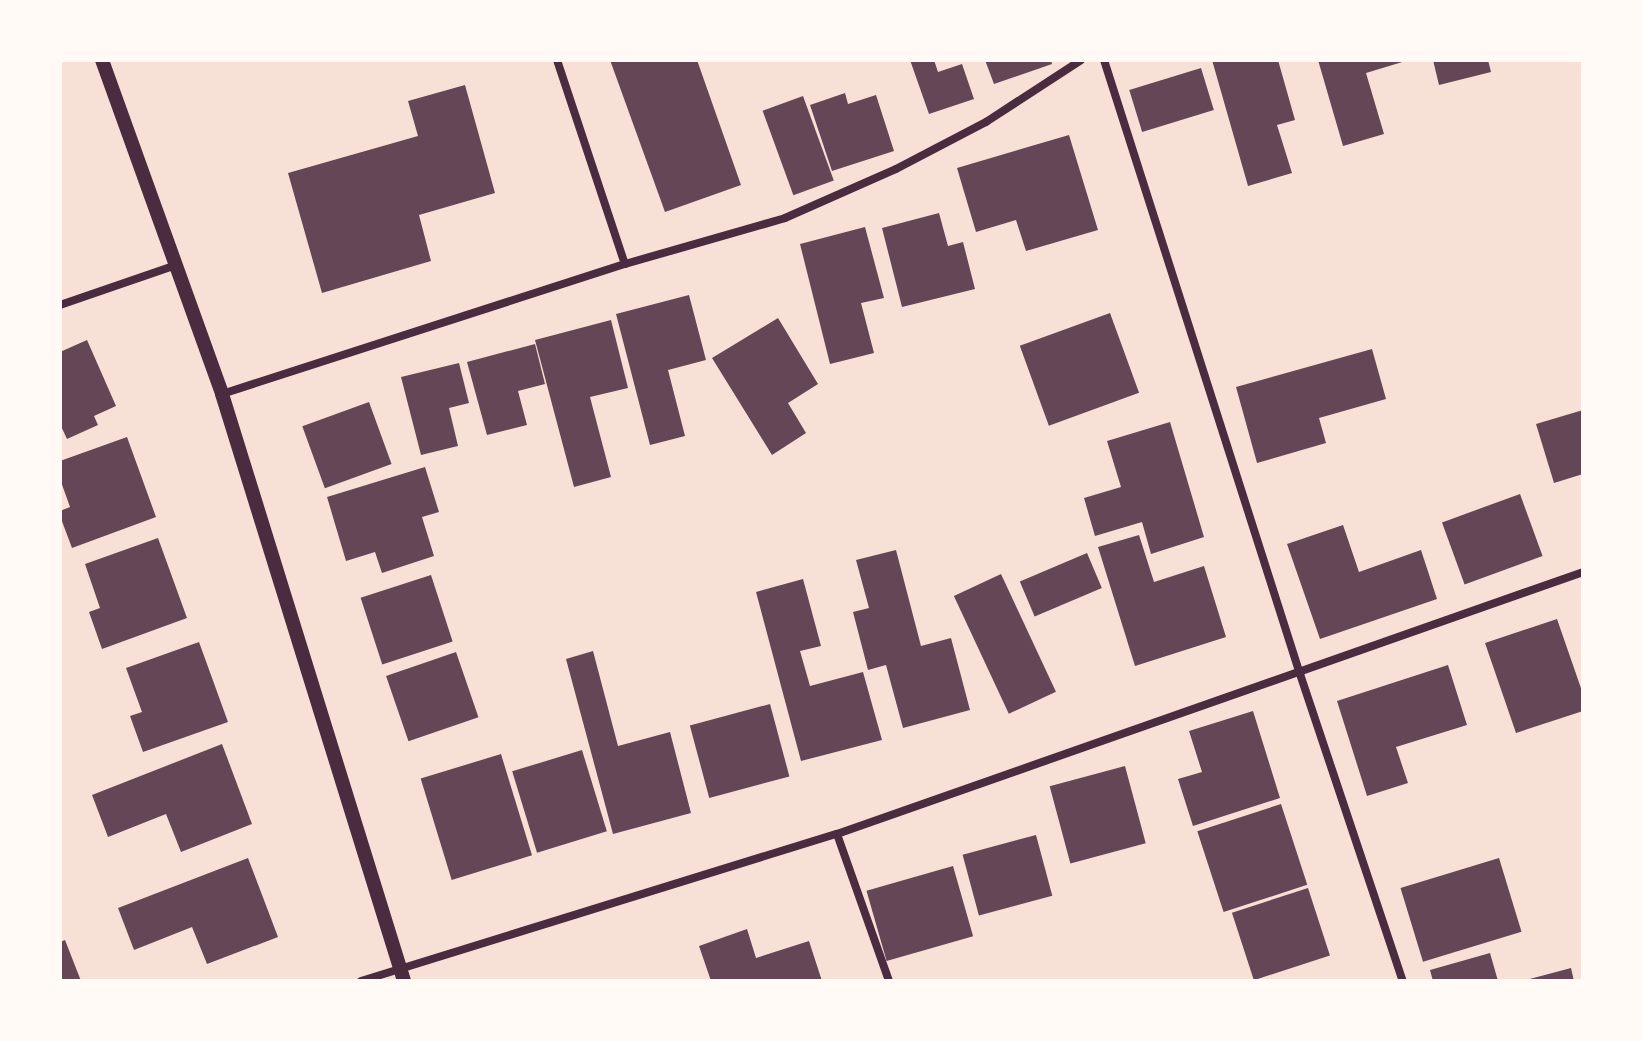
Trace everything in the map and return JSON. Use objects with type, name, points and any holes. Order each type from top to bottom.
[{"type":"street","points":[[102,60],[222,394],[402,975]]},
{"type":"street","points":[[557,60],[625,264]]},
{"type":"street","points":[[222,394],[625,264],[785,218],[896,169],[986,122],[1081,60]]},
{"type":"street","points":[[1104,60],[1300,674],[1403,981]]},
{"type":"street","points":[[60,305],[176,265]]},
{"type":"street","points":[[361,981],[402,975],[837,834],[1300,674],[1583,572]]},
{"type":"street","points":[[837,834],[889,981]]},
{"type":"building","points":[[610,60],[697,60],[741,185],[665,212]]},
{"type":"building","points":[[910,60],[934,60],[938,72],[962,64],[974,99],[929,114]]},
{"type":"building","points":[[985,60],[1051,60],[1052,64],[994,84]]},
{"type":"building","points":[[1212,60],[1278,60],[1295,120],[1277,125],[1292,173],[1248,186]]},
{"type":"building","points":[[1318,60],[1409,60],[1366,73],[1384,134],[1343,146]]},
{"type":"building","points":[[1433,60],[1488,60],[1491,72],[1439,85]]},
{"type":"building","points":[[1201,68],[1214,110],[1142,132],[1129,90]]},
{"type":"building","points":[[465,85],[495,193],[419,215],[431,261],[322,293],[288,173],[418,136],[408,101]]},
{"type":"building","points":[[845,93],[848,104],[876,95],[894,151],[832,171],[810,105]]},
{"type":"building","points":[[803,96],[834,181],[793,195],[763,111]]},
{"type":"building","points":[[1069,135],[1098,230],[1026,251],[1016,220],[976,232],[957,168]]},
{"type":"building","points":[[939,213],[948,246],[963,242],[975,289],[902,307],[882,228]]},
{"type":"building","points":[[865,227],[884,298],[861,303],[874,353],[830,364],[800,244]]},
{"type":"building","points":[[689,295],[706,360],[668,370],[685,436],[650,445],[616,314]]},
{"type":"building","points":[[1110,313],[1139,393],[1049,426],[1020,346]]},
{"type":"building","points":[[778,318],[818,384],[788,403],[806,433],[772,455],[712,358]]},
{"type":"building","points":[[611,320],[628,388],[590,397],[611,477],[574,487],[535,340]]},
{"type":"building","points":[[87,340],[116,406],[94,416],[98,425],[67,439],[60,424],[60,352]]},
{"type":"building","points":[[535,344],[545,384],[518,391],[527,425],[487,435],[467,362]]},
{"type":"building","points":[[1372,349],[1386,399],[1319,418],[1326,443],[1257,463],[1236,387]]},
{"type":"building","points":[[459,363],[469,403],[449,408],[458,446],[421,455],[401,377]]},
{"type":"building","points":[[369,402],[392,464],[325,488],[302,426]]},
{"type":"building","points":[[1583,410],[1583,474],[1554,483],[1536,424]]},
{"type":"building","points":[[1170,422],[1204,537],[1151,554],[1142,522],[1095,536],[1084,498],[1121,487],[1107,441]]},
{"type":"building","points":[[127,437],[156,517],[72,548],[60,516],[60,511],[70,507],[60,479],[60,461]]},
{"type":"building","points":[[425,467],[439,512],[422,517],[434,556],[382,573],[375,552],[346,561],[327,497]]},
{"type":"building","points":[[1520,494],[1543,556],[1465,584],[1442,522]]},
{"type":"building","points":[[1343,525],[1359,572],[1421,550],[1437,599],[1320,639],[1287,544]]},
{"type":"building","points":[[1139,535],[1154,582],[1204,566],[1226,637],[1135,666],[1098,547]]},
{"type":"building","points":[[158,538],[187,618],[102,649],[89,612],[100,608],[85,564]]},
{"type":"building","points":[[896,550],[921,646],[951,638],[970,710],[903,728],[886,665],[868,670],[853,612],[869,608],[856,560]]},
{"type":"building","points":[[1087,553],[1102,588],[1035,617],[1020,582]]},
{"type":"building","points":[[1001,574],[1056,692],[1009,714],[954,596]]},
{"type":"building","points":[[431,575],[453,642],[382,664],[361,598]]},
{"type":"building","points":[[803,579],[821,646],[800,651],[810,686],[863,672],[882,740],[801,761],[756,592]]},
{"type":"building","points":[[1557,619],[1583,694],[1583,711],[1516,733],[1485,643]]},
{"type":"building","points":[[199,642],[228,722],[143,752],[130,716],[142,712],[126,668]]},
{"type":"building","points":[[593,651],[618,746],[670,732],[691,813],[613,834],[566,659]]},
{"type":"building","points":[[456,652],[478,717],[408,741],[386,676]]},
{"type":"building","points":[[1448,665],[1467,725],[1396,747],[1408,783],[1367,796],[1337,701]]},
{"type":"building","points":[[770,704],[789,776],[709,798],[690,725]]},
{"type":"building","points":[[1253,711],[1280,798],[1193,826],[1178,779],[1202,772],[1189,731]]},
{"type":"building","points":[[222,744],[252,824],[181,852],[166,814],[108,837],[92,795]]},
{"type":"building","points":[[582,750],[607,831],[537,853],[512,771]]},
{"type":"building","points":[[501,754],[532,855],[452,880],[421,779]]},
{"type":"building","points":[[1125,766],[1146,843],[1070,863],[1050,786]]},
{"type":"building","points":[[1281,804],[1307,885],[1224,912],[1197,831]]},
{"type":"building","points":[[1036,835],[1052,896],[979,916],[963,855]]},
{"type":"building","points":[[248,858],[278,937],[207,964],[192,927],[134,950],[118,908]]},
{"type":"building","points":[[1499,858],[1522,932],[1423,962],[1401,888]]},
{"type":"building","points":[[953,866],[973,936],[887,961],[866,891]]},
{"type":"building","points":[[1308,888],[1330,956],[1254,980],[1232,913]]},
{"type":"building","points":[[747,929],[756,958],[809,941],[822,981],[711,981],[699,946]]},
{"type":"building","points":[[65,940],[81,981],[60,981],[60,942]]},
{"type":"building","points":[[1490,953],[1498,981],[1433,981],[1430,970]]},
{"type":"building","points":[[1571,968],[1574,981],[1526,980]]}]
